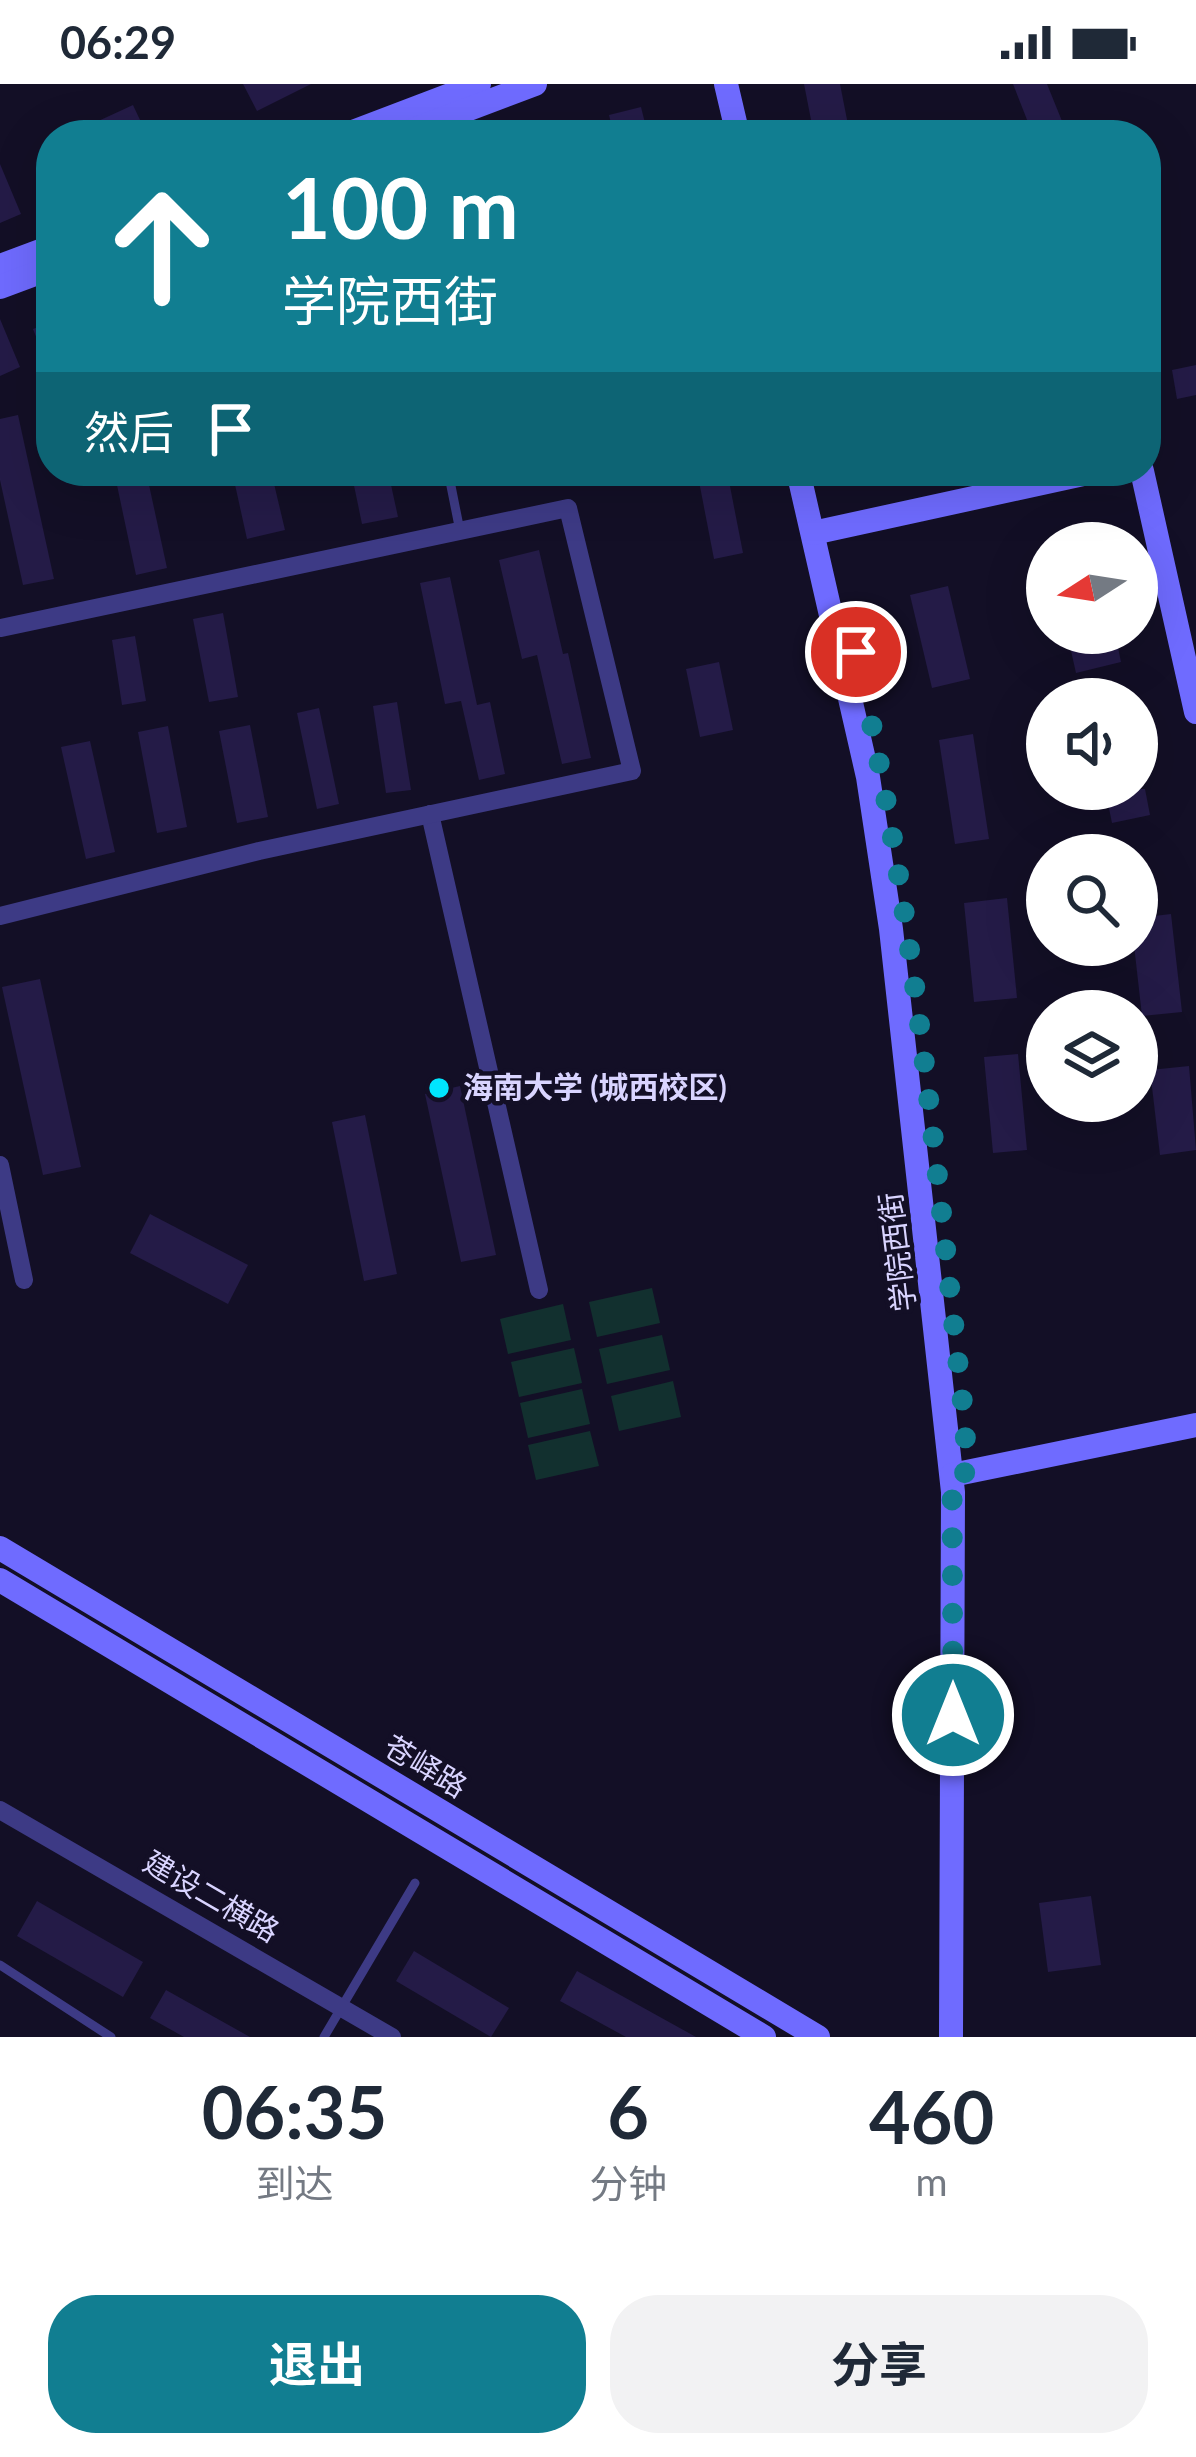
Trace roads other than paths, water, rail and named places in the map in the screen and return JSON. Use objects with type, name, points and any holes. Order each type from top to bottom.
[{"type":"main road","points":[[408,120],[479,84]]},
{"type":"main road","points":[[421,120],[535,84]]},
{"type":"main road","points":[[710,84],[718,120]]},
{"type":"main road","points":[[726,84],[734,120]]},
{"type":"main road","points":[[0,266],[36,253]]},
{"type":"main road","points":[[0,287],[36,274]]},
{"type":"main road","name":"学院西街","points":[[804,486],[821,532],[884,774],[907,927],[960,1473],[968,2037]]},
{"type":"main road","name":"学院西街","points":[[816,486],[821,532]]},
{"type":"main road","points":[[821,532],[1028,486]]},
{"type":"main road","points":[[1145,486],[1196,712]]},
{"type":"main road","points":[[960,1473],[1196,1425]]},
{"type":"main road","name":"学院西街","points":[[951,2037],[960,1473]]},
{"type":"main road","name":"苍峄路","points":[[0,1548],[818,2037]]},
{"type":"main road","name":"苍峄路","points":[[0,1580],[764,2037]]},
{"type":"street","points":[[0,916],[259,851],[632,771],[568,508],[2,628]]},
{"type":"street","points":[[430,814],[539,1290]]},
{"type":"street","points":[[0,1165],[25,1280]]},
{"type":"street","name":"建设二横路","points":[[0,1810],[392,2037]]},
{"type":"lane","points":[[451,486],[460,531]]},
{"type":"lane","points":[[324,2037],[415,1883]]},
{"type":"lane","points":[[0,1965],[112,2037]]},
{"type":"place","name":"海南大学 (城西校区)","points":[[439,1088]]}]
